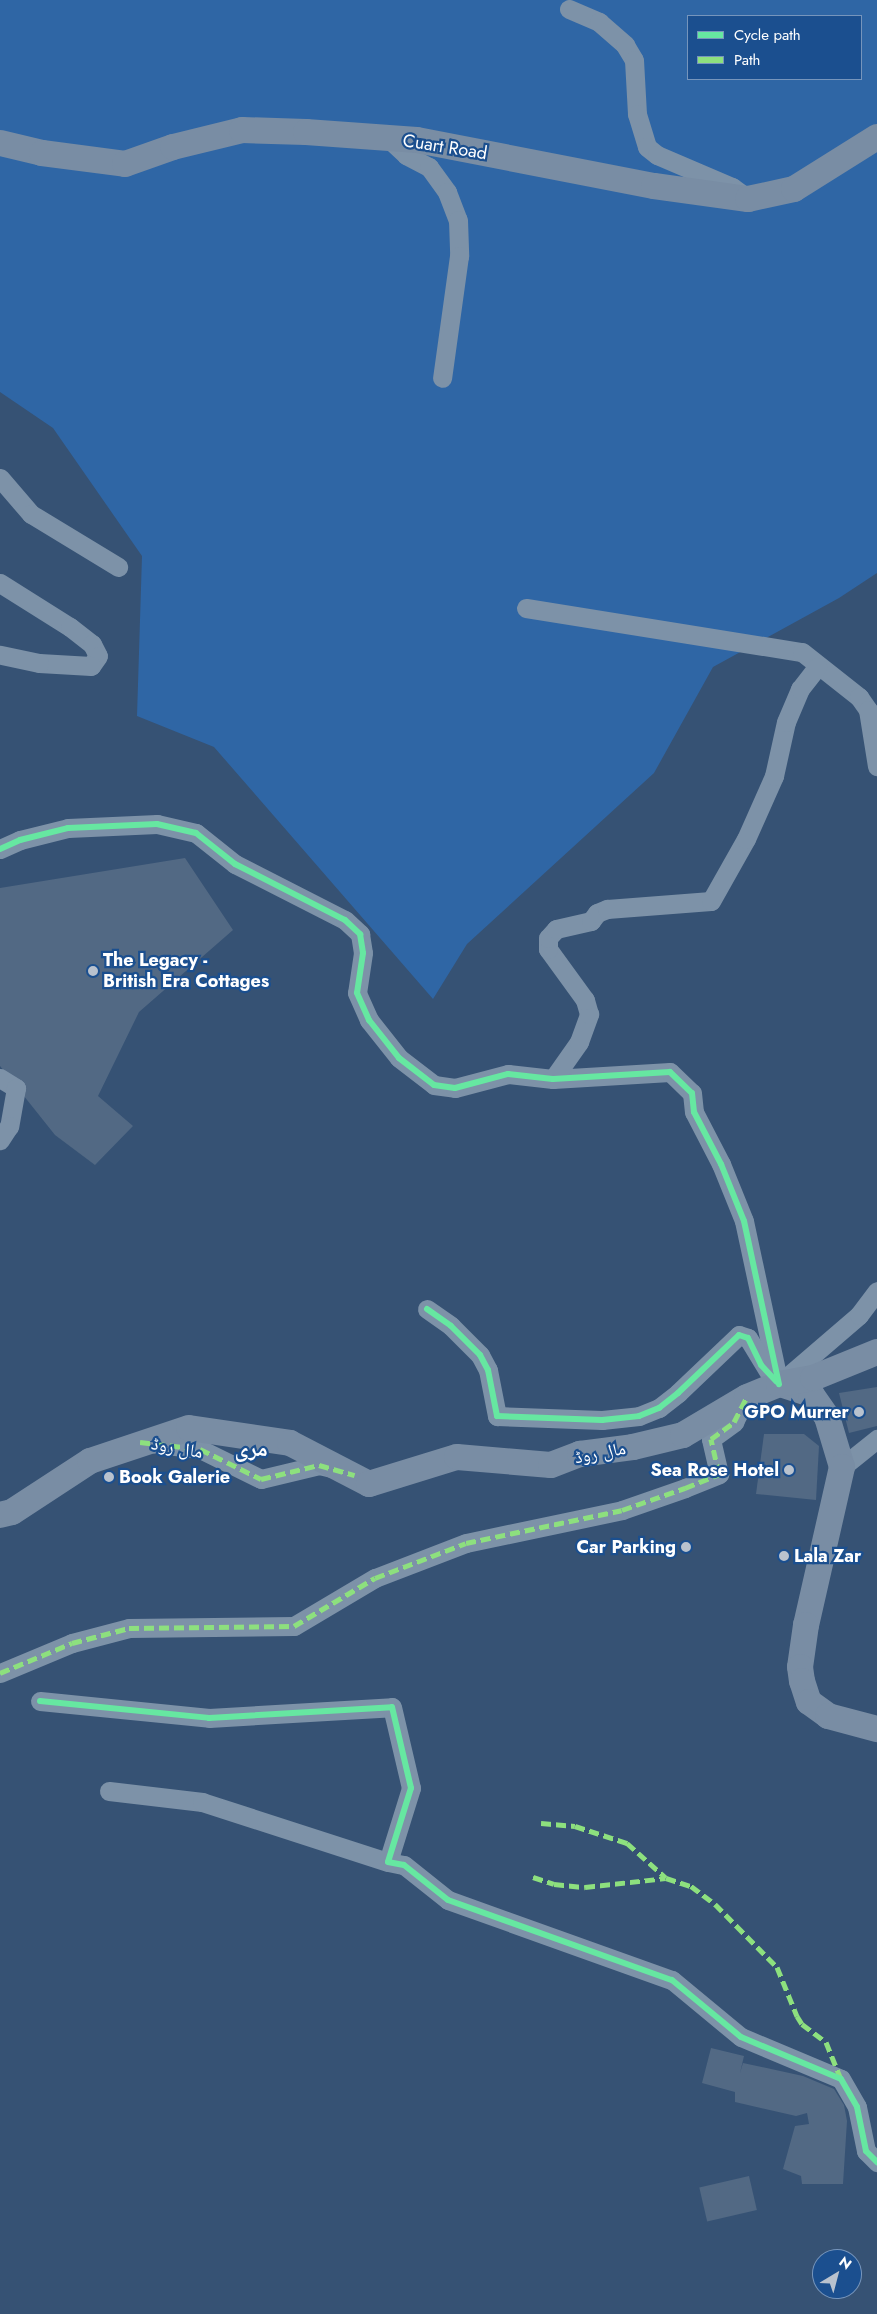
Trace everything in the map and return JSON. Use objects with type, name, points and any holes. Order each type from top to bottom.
[{"type":"main road","name":"Cuart Road","points":[[0,143],[42,154],[125,164],[173,147],[242,130],[417,140],[654,186],[748,199],[794,189],[877,137]]},
{"type":"main road","name":"مال روڈ","points":[[0,1514],[12,1512],[90,1461],[140,1442],[189,1428],[290,1443],[355,1475],[369,1484],[457,1457],[551,1465],[580,1454],[633,1447],[682,1436],[747,1397],[779,1384],[813,1378],[877,1352]]},
{"type":"main road","points":[[779,1384],[811,1394],[827,1417],[842,1467],[806,1625],[800,1667],[809,1702],[828,1716],[877,1729]]},
{"type":"street","points":[[569,9],[599,22],[625,44],[634,60],[637,114],[646,147],[657,155],[732,187],[748,199]]},
{"type":"street","points":[[388,138],[406,155],[429,167],[447,192],[458,220],[459,256],[442,378]]},
{"type":"street","points":[[0,478],[31,514],[118,567]]},
{"type":"street","points":[[0,583],[92,644],[98,656],[91,666],[38,663],[0,655]]},
{"type":"street","points":[[526,608],[802,652],[817,667],[859,697],[868,710],[877,766]]},
{"type":"street","points":[[553,1079],[579,1042],[589,1014],[585,1000],[548,949],[548,938],[556,929],[591,921],[597,913],[608,909],[711,901],[746,839],[774,776],[786,722],[800,689],[817,667]]},
{"type":"street","points":[[0,849],[20,840],[68,828],[157,824],[196,833],[235,864],[345,920],[360,934],[363,953],[357,993],[368,1020],[400,1058],[434,1085],[455,1088],[508,1074],[553,1079],[670,1072],[692,1093],[694,1112],[721,1164],[744,1222],[770,1355],[779,1384]]},
{"type":"street","points":[[0,1078],[16,1088],[9,1126],[0,1140]]},
{"type":"street","points":[[779,1384],[859,1315],[877,1291]]},
{"type":"street","points":[[426,1310],[451,1326],[480,1355],[488,1370],[497,1416],[602,1420],[639,1416],[659,1408],[678,1393],[739,1335],[748,1338],[761,1365],[779,1384]]},
{"type":"street","points":[[0,1673],[72,1643],[129,1628],[294,1626],[376,1578],[466,1543],[622,1510],[685,1488],[719,1474],[711,1439],[734,1422],[747,1397]]},
{"type":"street","points":[[842,1467],[877,1439]]},
{"type":"street","name":"مال روڈ","points":[[140,1442],[200,1448],[261,1479],[319,1465],[355,1475]]},
{"type":"street","points":[[40,1701],[209,1718],[392,1707],[411,1788],[388,1862]]},
{"type":"street","points":[[109,1791],[202,1802],[388,1862],[404,1865],[448,1900],[672,1980],[741,2037],[841,2079],[857,2108],[866,2151],[877,2162]]},
{"type":"shaded area","points":[[0,0],[877,0],[877,573],[839,598],[713,667],[654,773],[467,944],[433,999],[214,747],[137,716],[142,556],[53,428],[0,392]]},
{"type":"building","name":"The Legacy - British Era Cottages","points":[[185,858],[233,930],[139,1012],[98,1096],[133,1126],[95,1165],[55,1135],[0,1066],[0,888]]},
{"type":"building","points":[[877,1387],[877,1426],[849,1433],[839,1393]]},
{"type":"building","name":"Sea Rose Hotel","points":[[764,1434],[804,1434],[819,1446],[816,1500],[756,1494]]},
{"type":"building","points":[[711,2048],[744,2056],[740,2073],[743,2063],[803,2076],[834,2089],[844,2105],[847,2121],[843,2184],[802,2184],[801,2176],[783,2169],[795,2126],[809,2124],[807,2113],[796,2116],[735,2102],[735,2092],[702,2083]]},
{"type":"building","points":[[749,2176],[757,2210],[707,2222],[699,2187]]},
{"type":"marked path","points":[[0,1673],[72,1643],[129,1628],[294,1626],[375,1578],[466,1543],[622,1510],[685,1488],[719,1474],[711,1439],[734,1422],[747,1397]]},
{"type":"marked path","points":[[140,1442],[200,1449],[261,1479],[319,1465],[355,1475]]},
{"type":"marked path","points":[[541,1823],[575,1826],[627,1843],[666,1878]]},
{"type":"marked path","points":[[533,1877],[554,1884],[585,1887],[666,1878],[691,1886],[715,1904],[777,1967],[797,2016],[802,2024],[826,2042],[841,2079]]},
{"type":"cycle path","points":[[0,849],[20,840],[68,828],[157,824],[196,833],[235,864],[345,920],[360,934],[363,953],[357,993],[369,1020],[399,1058],[434,1085],[455,1088],[508,1074],[553,1079],[670,1072],[692,1093],[694,1112],[721,1164],[744,1221],[779,1384]]},
{"type":"cycle path","points":[[427,1309],[451,1326],[480,1355],[488,1370],[497,1416],[602,1420],[639,1416],[659,1408],[678,1393],[739,1335],[748,1338],[761,1365],[777,1382]]},
{"type":"cycle path","points":[[40,1701],[209,1718],[392,1707],[411,1788],[388,1862],[404,1865],[448,1900],[672,1980],[741,2037],[841,2079],[857,2107],[866,2151],[877,2162]]},
{"type":"place","name":"The Legacy - British Era Cottages","points":[[93,971]]},
{"type":"place","name":"GPO Murrer","points":[[859,1412]]},
{"type":"place","name":"Sea Rose Hotel","points":[[789,1470]]},
{"type":"place","name":"Book Galerie","points":[[109,1477]]},
{"type":"place","name":"Car Parking","points":[[686,1547]]},
{"type":"place","name":"Lala Zar","points":[[784,1556]]},
{"type":"district","name":"مری","points":[[251,1449]]}]
